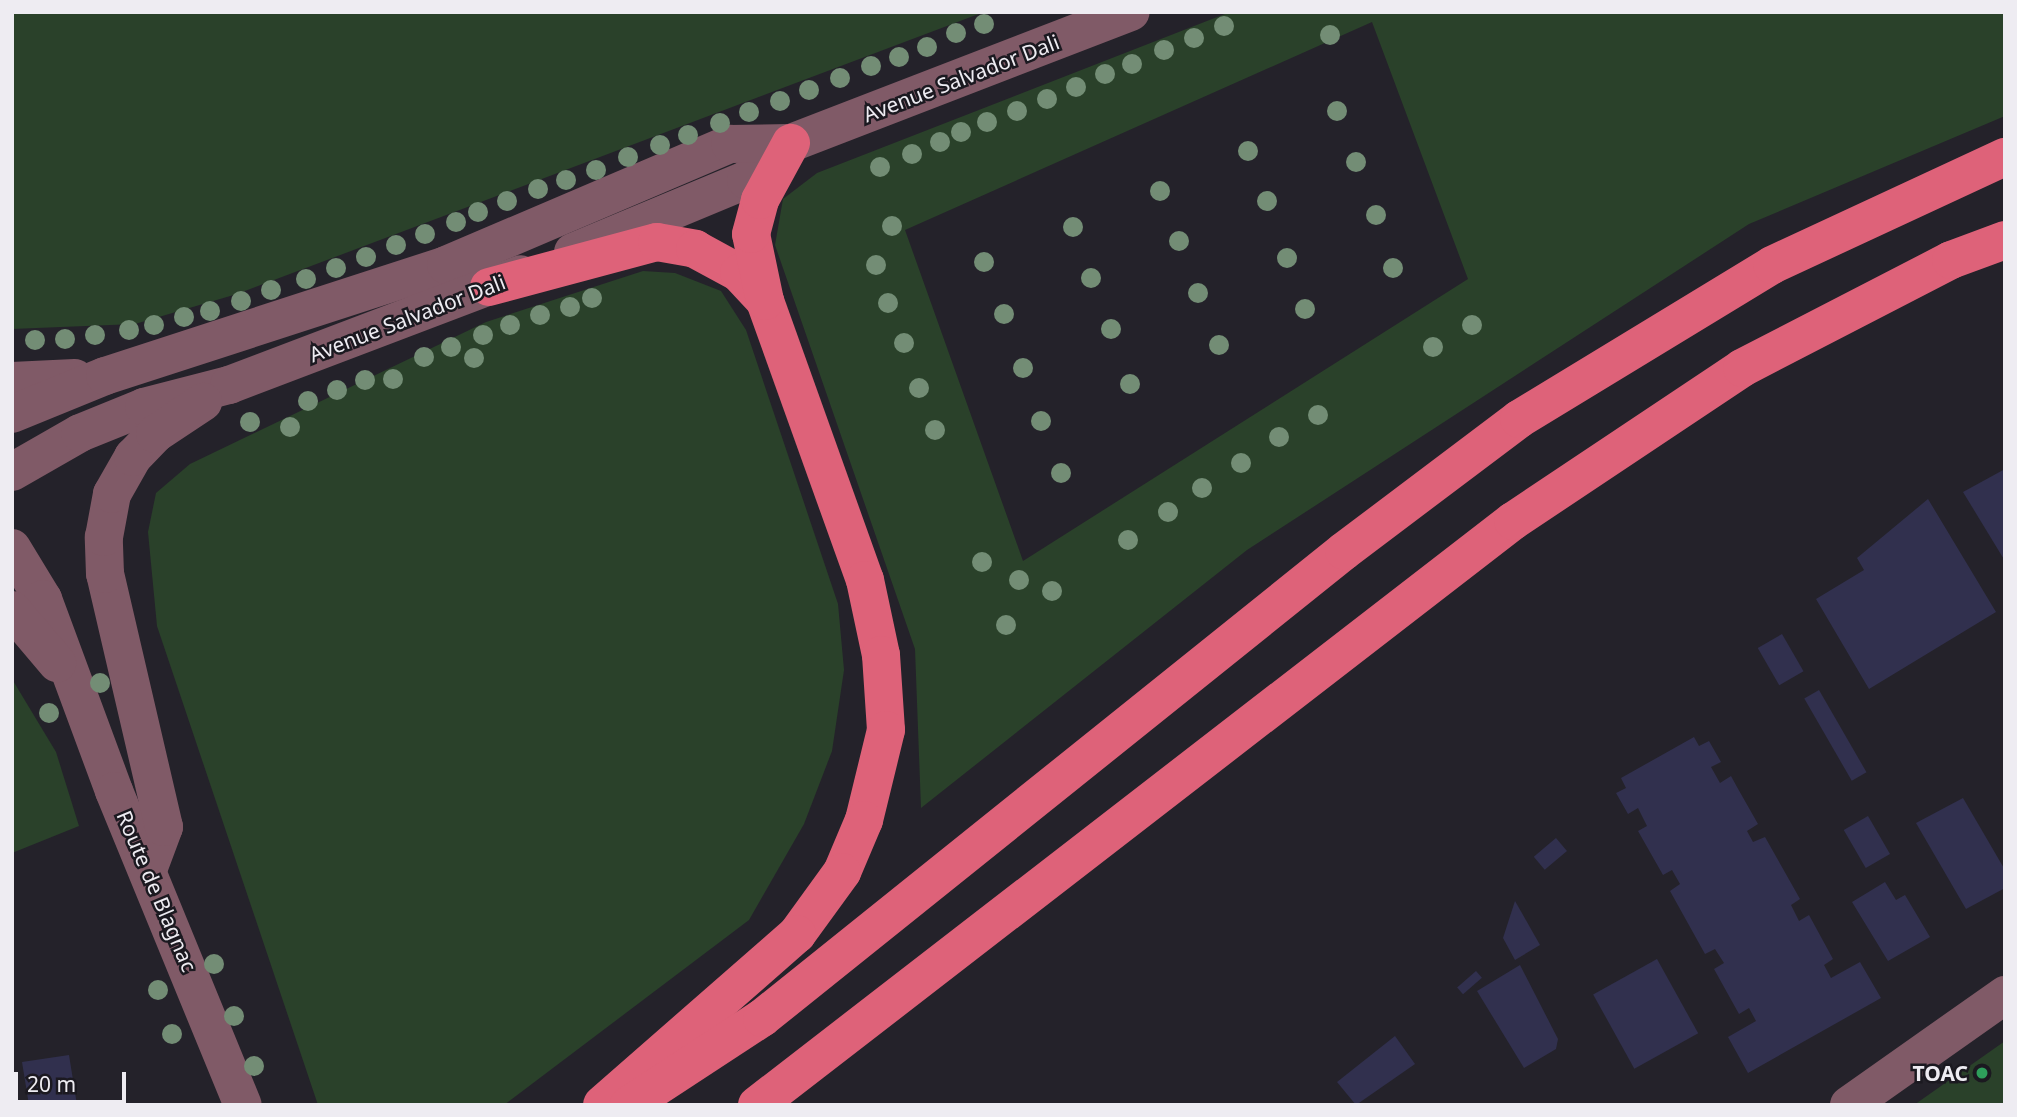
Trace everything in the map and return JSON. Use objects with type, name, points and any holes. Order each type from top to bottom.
[{"type":"highway","points":[[602,1105],[797,934],[842,872],[864,820],[886,730],[881,655],[865,580],[765,301],[751,234],[760,200],[791,143]]},
{"type":"highway","points":[[629,1105],[762,1017],[1344,551],[1519,419],[1772,265],[2005,157]]},
{"type":"highway","points":[[757,1105],[1513,521],[1742,368],[1951,260],[2005,240]]},
{"type":"highway","points":[[489,287],[657,242],[695,249],[728,267],[765,301]]},
{"type":"street","name":"Avenue Salvador Dali","points":[[12,472],[80,433],[144,407],[229,385],[489,287],[746,180],[791,143],[1131,12]]},
{"type":"street","name":"Avenue Salvador Dali","points":[[12,414],[105,376],[434,270],[730,144],[791,143]]},
{"type":"street","name":"Avenue Salvador Dali","points":[[12,381],[105,376]]},
{"type":"street","points":[[148,870],[164,827],[105,574],[104,537],[112,494],[133,457],[155,434],[229,385]]},
{"type":"street","name":"Route de Blagnac","points":[[12,548],[43,599],[69,678],[243,1105]]},
{"type":"street","name":"Route de Blagnac","points":[[12,610],[69,678]]},
{"type":"street","points":[[1849,1105],[2005,995]]},
{"type":"green space","points":[[12,12],[984,12],[237,294],[135,324],[12,329]]},
{"type":"green space","points":[[1230,12],[2005,12],[2005,116],[1749,224],[1247,550],[921,808],[915,649],[775,245],[783,199],[817,173]],"holes":[[[1372,22],[1468,279],[1023,561],[905,230]]]},
{"type":"green space","points":[[643,271],[675,273],[721,291],[746,330],[838,604],[844,670],[832,751],[804,824],[749,920],[504,1105],[318,1105],[157,626],[148,532],[156,493],[190,464],[486,322]]},
{"type":"green space","points":[[12,679],[56,752],[79,826],[12,853]]},
{"type":"green space","name":"TOAC","points":[[2005,1041],[2005,1105],[1914,1105]]},
{"type":"building","points":[[2005,469],[2005,561],[1963,492]]},
{"type":"building","points":[[1928,499],[1996,612],[1869,689],[1816,599],[1864,570],[1857,558]]},
{"type":"building","points":[[1782,634],[1804,671],[1779,685],[1758,648]]},
{"type":"building","points":[[1819,690],[1866,772],[1852,781],[1804,698]]},
{"type":"building","points":[[1694,737],[1699,746],[1709,741],[1721,762],[1711,767],[1720,783],[1731,776],[1758,824],[1747,831],[1753,842],[1765,837],[1800,899],[1791,905],[1799,921],[1809,915],[1833,959],[1824,965],[1831,978],[1860,962],[1881,998],[1748,1073],[1728,1037],[1756,1021],[1749,1008],[1739,1014],[1714,969],[1724,963],[1715,949],[1705,954],[1670,891],[1680,884],[1672,870],[1663,875],[1638,831],[1647,826],[1638,808],[1628,814],[1616,793],[1626,788],[1621,778]]},
{"type":"building","points":[[1963,798],[2005,870],[2005,888],[1966,909],[1916,823]]},
{"type":"building","points":[[1868,816],[1890,854],[1866,868],[1844,830]]},
{"type":"building","points":[[1556,838],[1567,851],[1545,870],[1534,857]]},
{"type":"building","points":[[1885,882],[1896,900],[1905,895],[1930,937],[1888,961],[1852,902]]},
{"type":"building","points":[[1515,901],[1540,945],[1515,960],[1503,938]]},
{"type":"building","points":[[1657,959],[1698,1033],[1634,1069],[1593,994]]},
{"type":"building","points":[[1520,965],[1558,1039],[1556,1049],[1524,1068],[1477,991]]},
{"type":"building","points":[[1476,971],[1482,978],[1463,994],[1457,987]]},
{"type":"building","points":[[1395,1036],[1415,1064],[1356,1105],[1337,1082]]},
{"type":"building","points":[[69,1055],[77,1105],[29,1105],[22,1062]]},
{"type":"place","name":"TOAC","points":[[1982,1073]]}]
